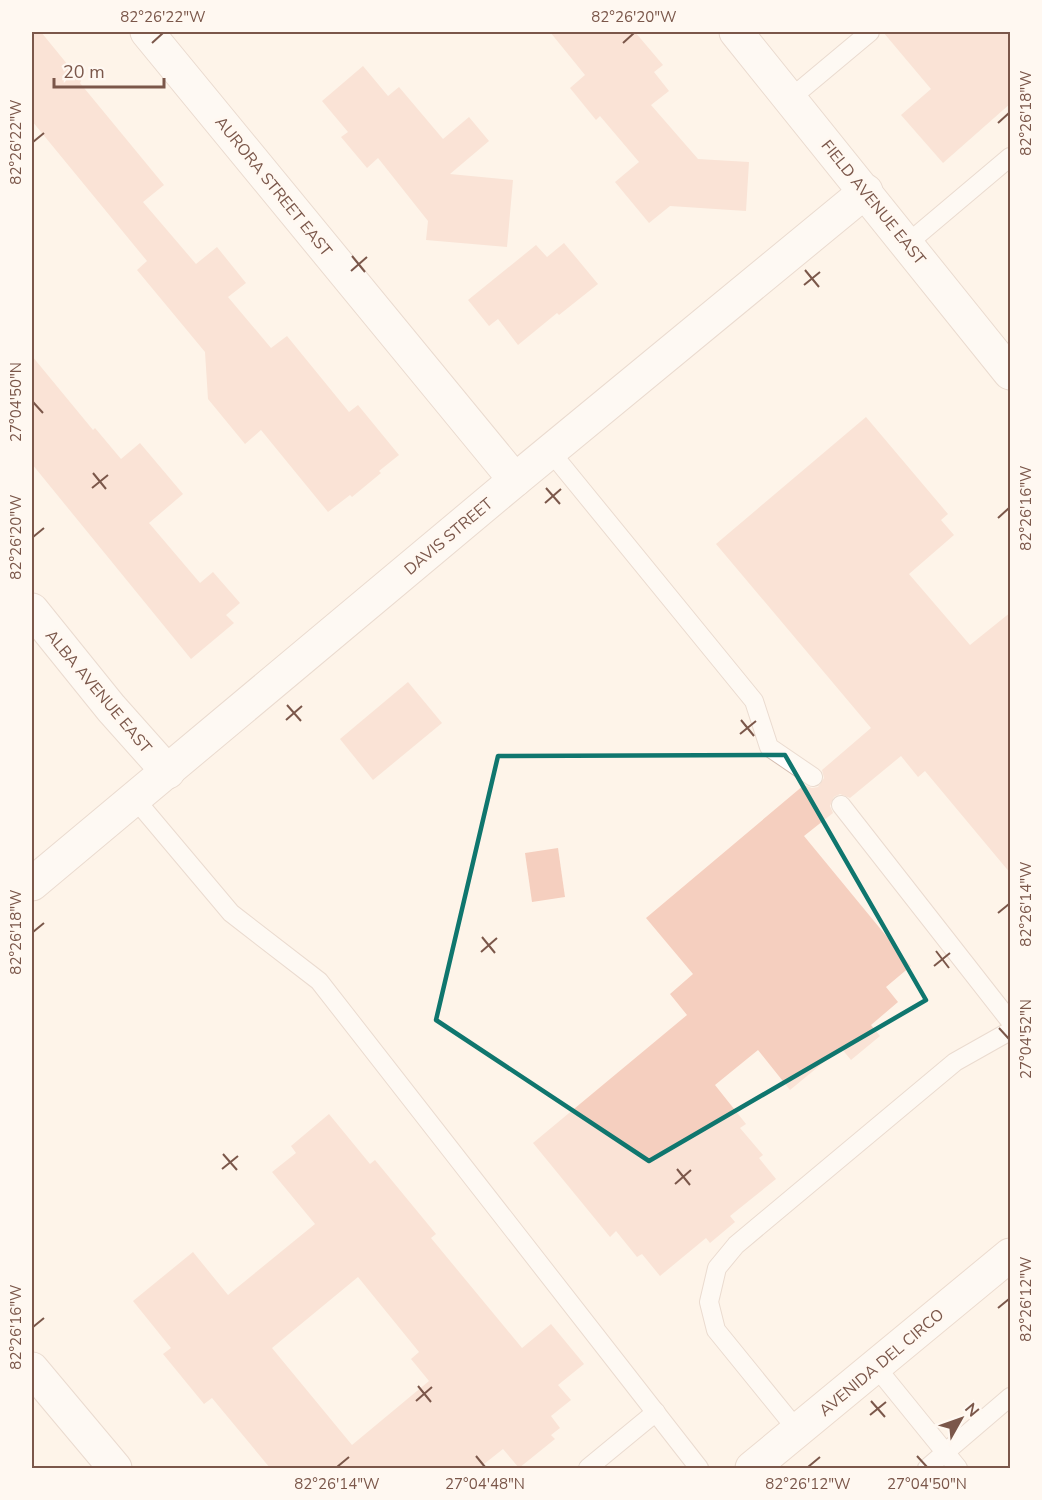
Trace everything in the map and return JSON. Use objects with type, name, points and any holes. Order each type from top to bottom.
[{"type":"street","name":"AURORA STREET EAST","points":[[147,32],[515,480]]},
{"type":"street","name":"FIELD AVENUE EAST","points":[[736,32],[1011,373]]},
{"type":"street","name":"DAVIS STREET","points":[[32,884],[515,480],[866,191]]},
{"type":"street","name":"ALBA AVENUE EAST","points":[[32,610],[111,708],[168,772]]},
{"type":"street","name":"AVENIDA DEL CIRCO","points":[[752,1468],[1011,1255]]},
{"type":"street","points":[[32,1369],[115,1468]]},
{"type":"lane","points":[[791,98],[870,32]]},
{"type":"lane","points":[[908,243],[1011,156]]},
{"type":"lane","points":[[550,451],[754,701],[770,747],[813,777]]},
{"type":"lane","points":[[135,799],[231,913],[319,981],[699,1468]]},
{"type":"lane","points":[[842,805],[1011,1021]]},
{"type":"lane","points":[[798,1431],[716,1330],[710,1302],[717,1268],[736,1245],[956,1062],[1011,1031]]},
{"type":"lane","points":[[876,1367],[958,1468]]},
{"type":"lane","points":[[927,1468],[1011,1397]]},
{"type":"lane","points":[[588,1468],[656,1412]]},
{"type":"highlighted area","points":[[785,755],[926,1000],[649,1161],[436,1020],[498,756]]},
{"type":"building","points":[[32,32],[41,32],[164,185],[143,202],[196,264],[217,247],[246,283],[228,297],[271,348],[287,336],[349,412],[358,405],[399,455],[352,497],[350,495],[328,512],[261,430],[245,444],[208,399],[205,352],[137,270],[147,261],[32,121]]},
{"type":"building","points":[[550,32],[635,32],[663,65],[654,72],[669,91],[651,105],[698,159],[749,162],[746,211],[670,206],[649,223],[615,182],[639,162],[600,116],[596,120],[570,88],[585,75]]},
{"type":"building","points":[[883,32],[1011,32],[1011,103],[943,163],[901,115],[931,89]]},
{"type":"building","points":[[363,66],[388,96],[399,87],[443,139],[469,117],[489,141],[450,174],[513,180],[507,247],[426,240],[428,221],[378,158],[367,168],[341,137],[348,132],[322,101]]},
{"type":"building","points":[[564,243],[598,284],[518,345],[498,319],[489,326],[468,300],[536,245],[547,257]]},
{"type":"building","points":[[32,356],[93,430],[95,428],[121,459],[140,443],[183,494],[149,523],[200,583],[213,572],[240,603],[226,615],[234,623],[191,659],[32,464]]},
{"type":"building","points":[[866,417],[948,514],[941,520],[954,535],[909,574],[970,645],[1011,612],[1011,874],[925,771],[918,777],[901,756],[850,798],[840,794],[834,797],[830,806],[833,813],[804,836],[911,966],[886,987],[898,1002],[871,1025],[880,1036],[851,1060],[841,1048],[790,1090],[758,1050],[715,1085],[746,1124],[740,1128],[763,1155],[759,1158],[776,1179],[730,1216],[735,1222],[710,1243],[706,1238],[660,1276],[642,1254],[637,1257],[616,1231],[610,1237],[533,1143],[687,1015],[670,994],[693,974],[646,918],[804,785],[812,788],[818,787],[824,778],[822,770],[871,728],[716,544]]},
{"type":"building","points":[[408,682],[442,723],[373,780],[340,739]]},
{"type":"building","points":[[558,848],[565,897],[532,902],[525,853]]},
{"type":"building","points":[[329,1114],[370,1164],[375,1160],[436,1234],[431,1238],[522,1348],[551,1324],[584,1364],[558,1385],[571,1400],[551,1416],[560,1428],[551,1435],[555,1439],[519,1468],[503,1449],[479,1468],[270,1468],[212,1398],[204,1404],[163,1354],[171,1348],[133,1301],[193,1252],[228,1295],[315,1224],[272,1172],[296,1153],[291,1146]],"holes":[[[358,1277],[419,1352],[411,1359],[429,1381],[352,1445],[272,1348]]]}]
